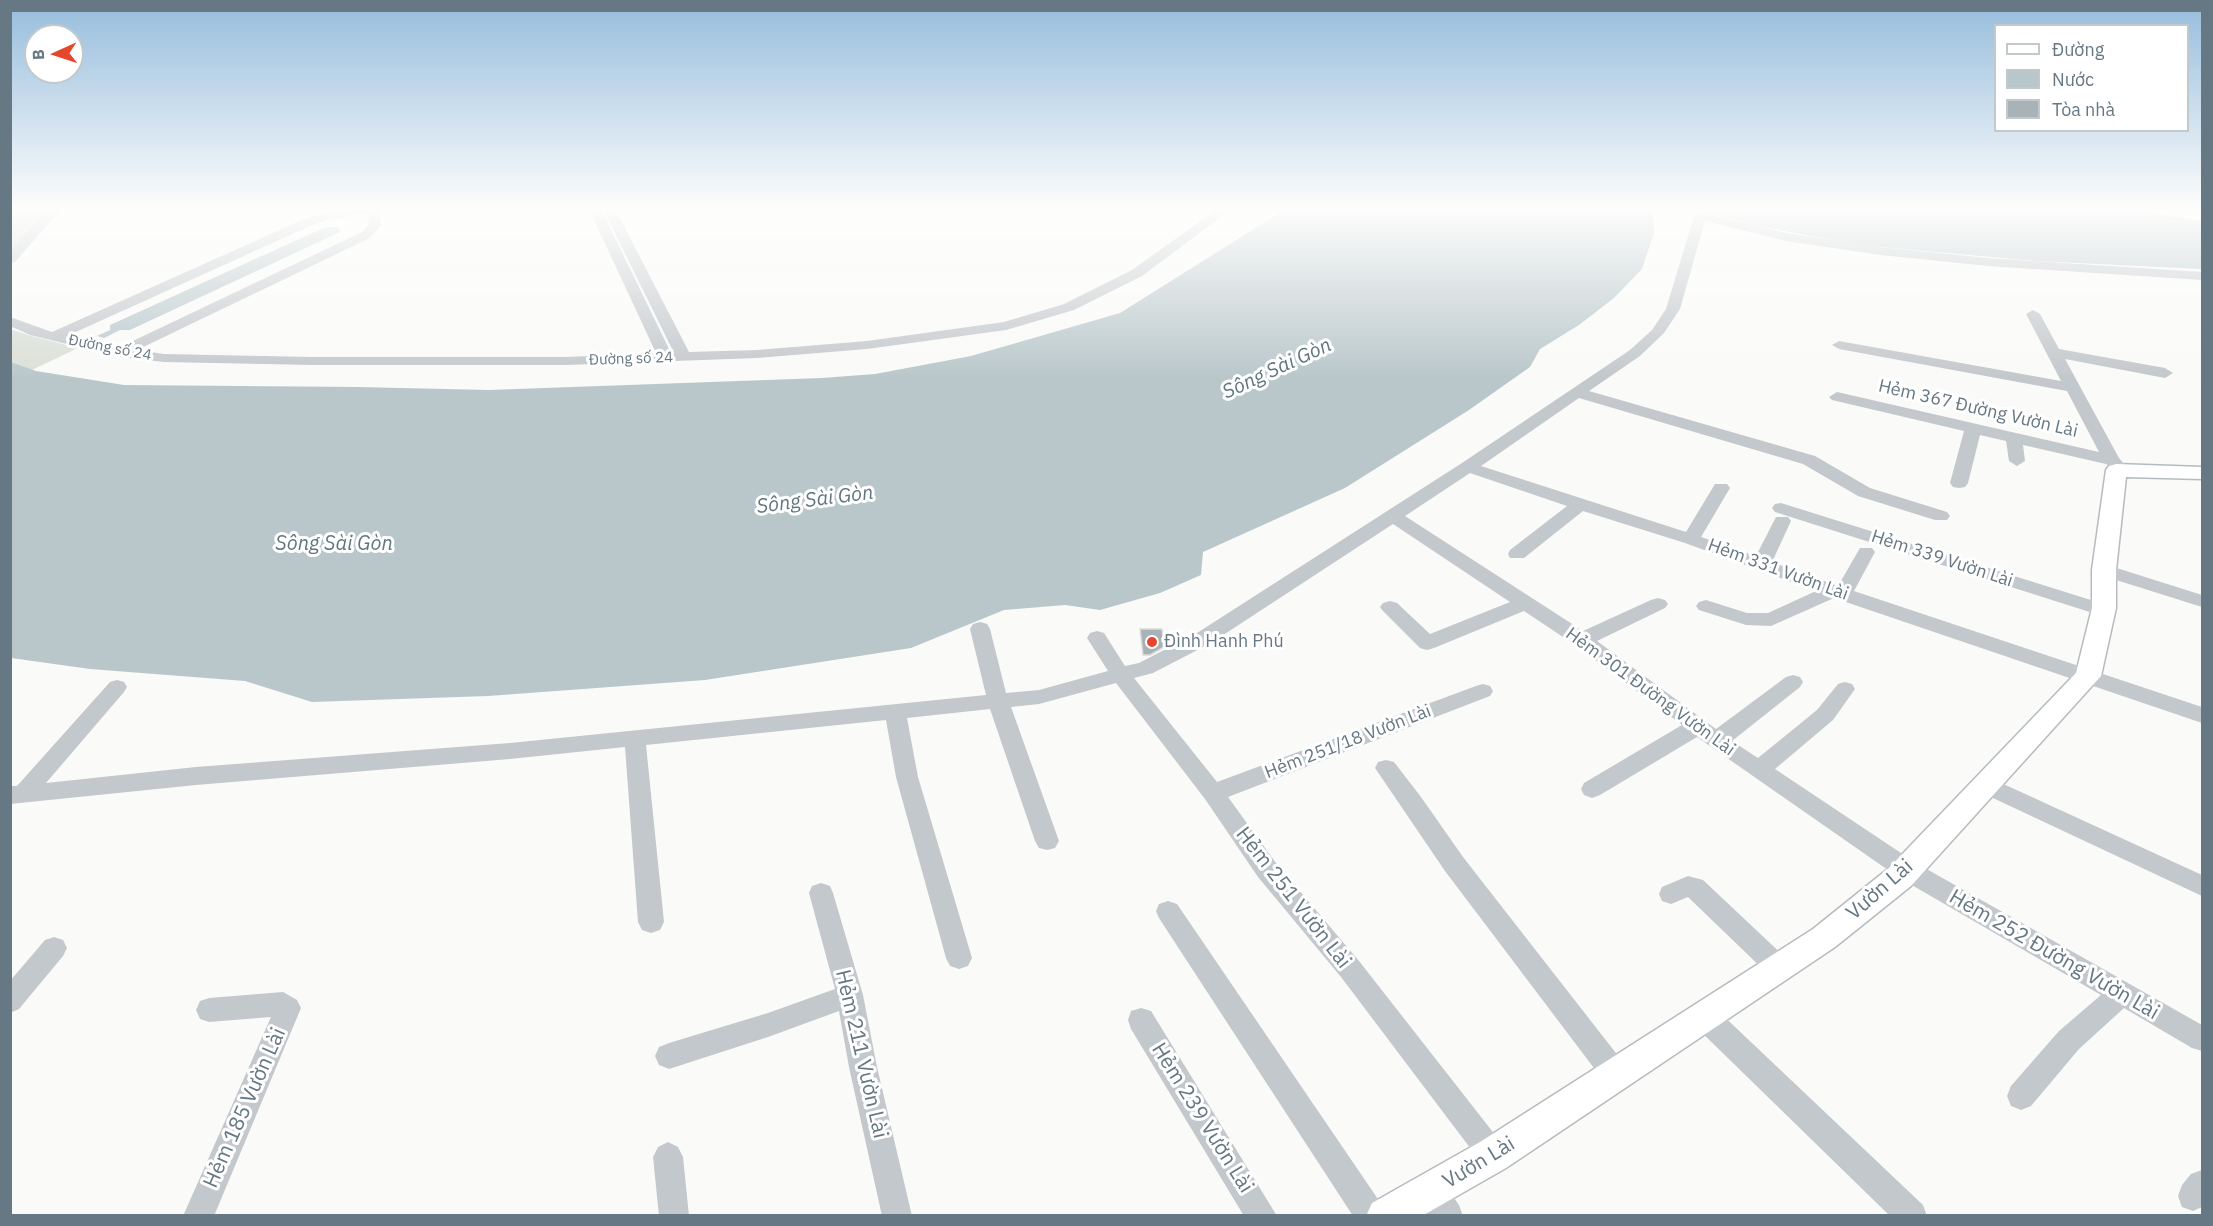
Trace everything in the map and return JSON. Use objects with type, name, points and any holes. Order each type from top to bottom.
[{"type":"main road","points":[[2088,676],[2103,610],[2104,570],[2116,465],[2202,473]]},
{"type":"main road","name":"Vườn Lài","points":[[1385,1215],[1440,1204],[1493,1155],[1824,938],[1907,870],[2088,676]]},
{"type":"street","points":[[54,336],[214,264]]},
{"type":"street","points":[[120,353],[305,264]]},
{"type":"street","points":[[621,264],[666,358]]},
{"type":"street","points":[[637,264],[684,357]]},
{"type":"street","name":"Đường số 24","points":[[10,321],[35,332],[120,353],[164,358],[473,362],[666,358],[867,345],[955,334],[1034,319],[1098,294],[1149,264]]},
{"type":"street","points":[[16,795],[196,776],[510,752],[998,702],[1038,697],[1121,676],[1146,668],[1204,638],[1468,467],[1635,353],[1657,333],[1673,309],[1686,264]]},
{"type":"street","points":[[2022,264],[2202,276]]},
{"type":"street","points":[[2033,314],[2057,353],[2071,387],[2116,465]]},
{"type":"street","points":[[1839,345],[2071,387]]},
{"type":"street","points":[[2057,353],[2165,373]]},
{"type":"street","points":[[1579,393],[1809,460],[1864,492],[1941,516]]},
{"type":"street","name":"Hẻm 367 Đường Vườn Lài","points":[[1837,397],[2014,438],[2116,465]]},
{"type":"street","points":[[1959,483],[1973,429]]},
{"type":"street","points":[[2014,438],[2017,461]]},
{"type":"street","name":"Hẻm 331 Vườn Lài","points":[[1468,467],[1691,539],[1838,592],[2202,715]]},
{"type":"street","points":[[1691,539],[1721,488]]},
{"type":"street","points":[[1517,554],[1580,505]]},
{"type":"street","name":"Hẻm 339 Vườn Lài","points":[[1762,564],[1782,514],[2103,610]]},
{"type":"street","name":"Hẻm 301 Đường Vườn Lài","points":[[1392,515],[1582,640],[1716,741],[1907,870]]},
{"type":"street","points":[[1706,606],[1746,619],[1771,620],[1838,592],[1866,552]]},
{"type":"street","points":[[2104,570],[2202,601]]},
{"type":"street","points":[[1390,607],[1427,643],[1526,603]]},
{"type":"street","points":[[1582,640],[1658,604]]},
{"type":"street","points":[[980,629],[998,702],[1047,841]]},
{"type":"street","name":"Hẻm 251 Vườn Lài","points":[[1097,638],[1121,676],[1213,793],[1267,870],[1350,969],[1493,1155]]},
{"type":"street","points":[[1716,741],[1793,682]]},
{"type":"street","points":[[16,795],[117,687]]},
{"type":"street","points":[[1759,771],[1825,715],[1845,690]]},
{"type":"street","name":"Hẻm 251/18 Vườn Lài","points":[[1213,793],[1483,691]]},
{"type":"street","points":[[895,711],[907,777],[959,958]]},
{"type":"street","points":[[1592,789],[1698,726]]},
{"type":"street","points":[[635,739],[651,922]]},
{"type":"street","points":[[1386,768],[1413,803],[1454,864],[1616,1075]]},
{"type":"street","points":[[1986,785],[2202,886]]},
{"type":"street","name":"Hẻm 252 Đường Vườn Lài","points":[[1907,870],[2202,1040]]},
{"type":"street","points":[[1671,894],[1688,886],[1694,887],[1779,968]]},
{"type":"street","name":"Hẻm 211 Vườn Lài","points":[[821,893],[850,995],[863,1066],[897,1215]]},
{"type":"street","points":[[1168,911],[1371,1215]]},
{"type":"street","points":[[10,1001],[54,948]]},
{"type":"street","points":[[2021,1096],[2069,1040],[2121,994]]},
{"type":"street","points":[[669,1056],[768,1025],[850,995]]},
{"type":"street","name":"Hẻm 185 Vườn Lài","points":[[198,1215],[288,1008],[283,1004],[225,1006],[209,1010]]},
{"type":"street","points":[[1705,1017],[1912,1215]]},
{"type":"street","name":"Hẻm 239 Vườn Lài","points":[[1141,1020],[1262,1215]]},
{"type":"street","points":[[668,1157],[675,1215]]},
{"type":"shaded area","points":[[10,329],[78,348],[32,370],[11,362]]},
{"type":"water","points":[[244,264],[271,264],[130,330],[120,330],[104,338],[97,336],[110,330],[110,325]]},
{"type":"water","name":"Sông Sài Gòn","points":[[1198,264],[1644,264],[1642,269],[1614,298],[1579,325],[1540,349],[1530,367],[1469,410],[1345,488],[1203,552],[1201,575],[1160,593],[1100,610],[1065,605],[1004,610],[911,648],[705,680],[488,696],[312,702],[245,681],[90,669],[11,658],[11,362],[36,371],[124,385],[489,390],[822,378],[875,374],[971,356],[1120,313]]},
{"type":"water","points":[[2103,264],[2202,264],[2202,269]]},
{"type":"building","name":"Đình Hanh Phú","points":[[1140,629],[1162,629],[1164,647],[1150,655],[1143,655]]},
{"type":"place","name":"Đình Hanh Phú","points":[[1152,642]]}]
